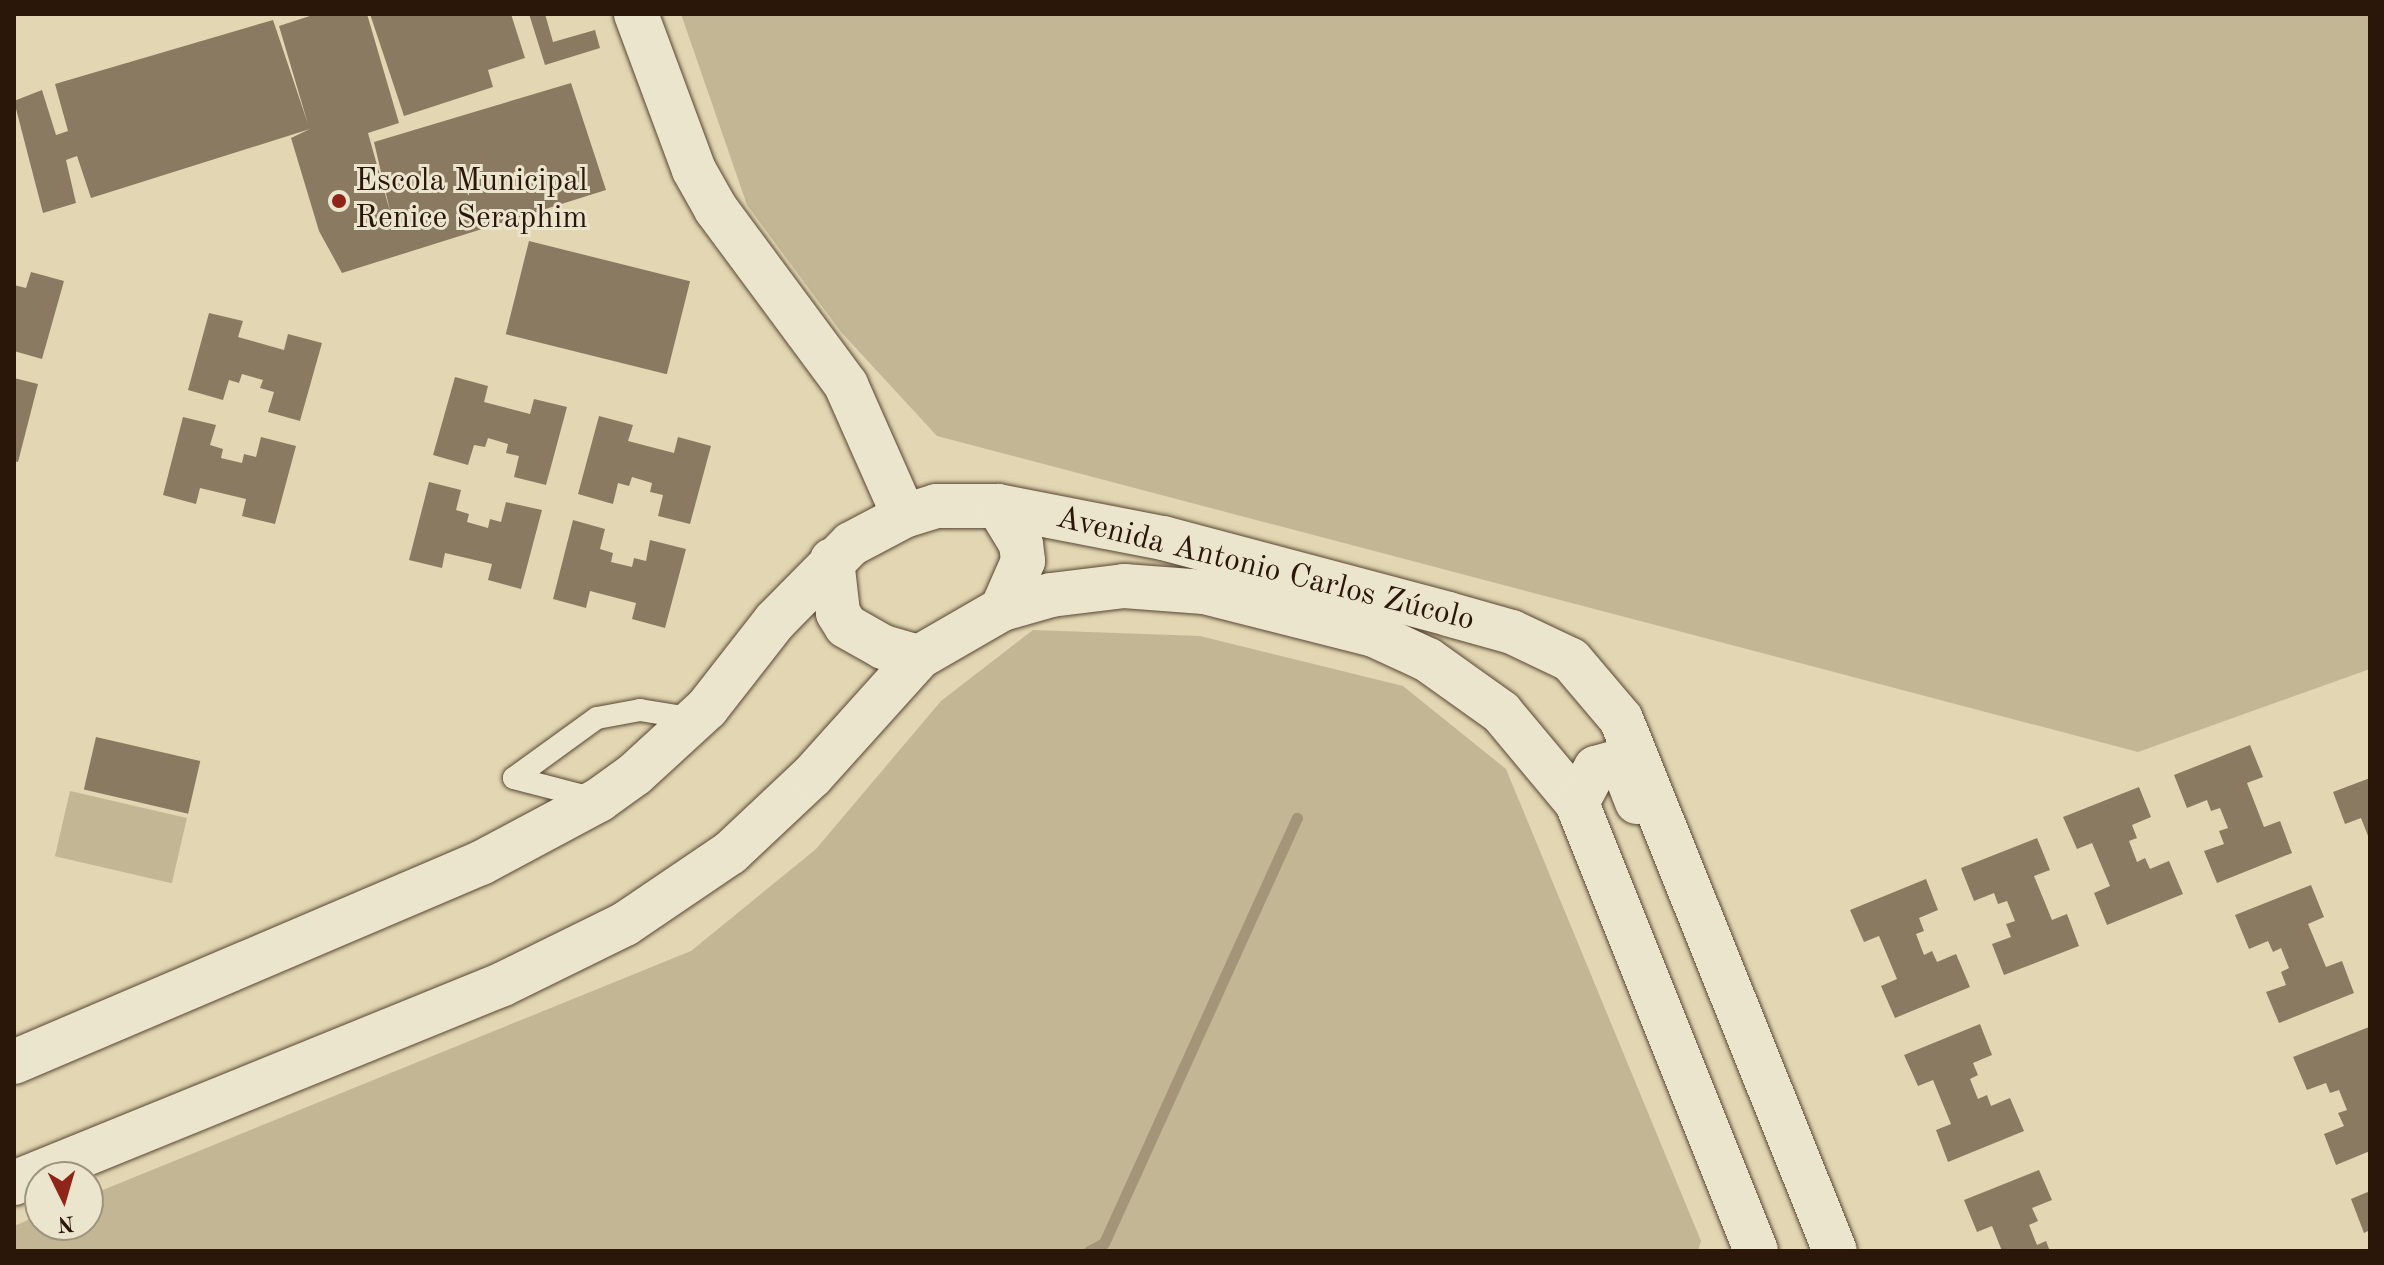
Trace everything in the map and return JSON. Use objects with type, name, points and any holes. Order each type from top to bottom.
[{"type":"street","points":[[636,14],[694,170],[716,209],[846,385],[904,516]]},
{"type":"street","points":[[14,1062],[481,863],[599,800],[695,719],[832,560],[904,516],[936,506],[998,506]]},
{"type":"street","name":"Avenida Antonio Carlos Zúcolo","points":[[998,506],[1021,544],[1023,561],[1002,609]]},
{"type":"street","name":"Avenida Antonio Carlos Zúcolo","points":[[998,506],[1163,538],[1388,598],[1512,632],[1571,660],[1621,719],[1835,1251]]},
{"type":"street","points":[[832,560],[838,613],[846,626],[883,647],[919,657]]},
{"type":"street","name":"Avenida Antonio Carlos Zúcolo","points":[[1002,609],[1063,593],[1124,586],[1204,592],[1374,635],[1428,660],[1501,712],[1577,803],[1756,1251]]},
{"type":"street","points":[[14,1183],[503,984],[625,924],[730,853],[812,776],[919,657],[1002,609]]},
{"type":"street","name":"Avenida Antonio Carlos Zúcolo","points":[[1577,803],[1596,768],[1621,761],[1727,1025],[1753,1048]]},
{"type":"lane","points":[[599,800],[514,778],[597,718],[640,710],[695,719]]},
{"type":"shaded area","points":[[681,14],[2370,14],[2370,669],[2138,752],[937,436],[841,332],[747,205]]},
{"type":"shaded area","points":[[1033,630],[1200,636],[1403,686],[1506,769],[1701,1241],[1698,1251],[14,1251],[14,1226],[24,1222],[24,1241],[104,1241],[104,1189],[691,951],[816,849],[941,701]]},
{"type":"shaded area","points":[[70,791],[187,818],[172,883],[55,856]]},
{"type":"building","points":[[316,14],[367,14],[399,123],[368,133],[391,215],[374,142],[571,83],[606,190],[342,273],[319,231],[291,138],[310,129],[91,198],[77,156],[66,160],[76,203],[43,213],[14,101],[42,90],[56,135],[68,131],[55,84],[273,20],[308,124],[279,26]]},
{"type":"building","points":[[370,14],[511,14],[525,58],[488,70],[493,87],[404,116]]},
{"type":"building","points":[[529,14],[545,14],[553,42],[595,30],[600,48],[545,65]]},
{"type":"building","points":[[529,241],[690,281],[667,374],[506,334]]},
{"type":"building","points":[[31,272],[64,281],[42,359],[14,351],[14,285],[26,288]]},
{"type":"building","points":[[209,313],[243,321],[238,337],[284,350],[288,334],[322,343],[300,421],[268,412],[274,392],[260,388],[263,380],[242,374],[239,383],[229,380],[223,400],[188,390]]},
{"type":"building","points":[[455,377],[488,386],[484,402],[530,414],[534,399],[567,407],[546,485],[514,477],[519,456],[506,453],[508,444],[488,438],[485,447],[474,445],[468,465],[433,455]]},
{"type":"building","points":[[14,378],[38,384],[18,462],[14,461]]},
{"type":"building","points":[[599,416],[633,425],[628,441],[674,453],[678,437],[711,446],[690,524],[658,516],[663,495],[650,492],[652,483],[632,477],[629,486],[618,483],[613,504],[578,494]]},
{"type":"building","points":[[183,417],[216,425],[210,445],[223,449],[221,458],[242,463],[244,454],[256,457],[261,437],[296,446],[275,524],[242,516],[246,499],[200,488],[196,504],[163,495]]},
{"type":"building","points":[[429,482],[461,490],[456,510],[469,514],[467,522],[488,528],[490,519],[501,522],[506,502],[542,510],[521,589],[488,580],[492,564],[445,553],[442,568],[409,560]]},
{"type":"building","points":[[573,520],[605,529],[600,549],[613,553],[611,562],[632,567],[634,558],[646,561],[650,540],[686,549],[665,628],[632,619],[636,603],[590,591],[586,608],[553,599]]},
{"type":"building","points":[[96,737],[200,761],[188,814],[84,790]]},
{"type":"building","points":[[2250,745],[2263,777],[2247,783],[2264,827],[2280,821],[2292,853],[2217,883],[2204,851],[2224,844],[2219,831],[2228,828],[2220,808],[2211,811],[2207,800],[2187,808],[2174,775]]},
{"type":"building","points":[[2370,778],[2370,841],[2361,818],[2345,824],[2333,792]]},
{"type":"building","points":[[2139,787],[2151,817],[2132,825],[2137,838],[2129,841],[2137,862],[2145,858],[2150,869],[2169,861],[2183,894],[2107,925],[2094,893],[2110,886],[2092,843],[2077,849],[2063,817]]},
{"type":"building","points":[[2037,838],[2050,870],[2034,876],[2052,920],[2067,914],[2079,946],[2004,975],[1992,944],[2011,937],[2006,924],[2015,921],[2007,901],[1998,904],[1994,893],[1974,901],[1961,868]]},
{"type":"building","points":[[1926,879],[1938,910],[1919,918],[1924,931],[1916,934],[1924,955],[1932,951],[1937,962],[1956,954],[1970,987],[1895,1018],[1881,986],[1897,979],[1879,936],[1864,942],[1850,910]]},
{"type":"building","points":[[2311,885],[2324,917],[2308,924],[2326,967],[2342,961],[2354,993],[2279,1023],[2266,992],[2286,985],[2281,972],[2289,968],[2281,948],[2273,952],[2268,941],[2249,949],[2235,915]]},
{"type":"building","points":[[1980,1024],[1992,1055],[1973,1063],[1978,1075],[1970,1079],[1978,1099],[1987,1095],[1991,1106],[2010,1098],[2024,1131],[1948,1162],[1936,1130],[1951,1124],[1933,1080],[1918,1086],[1904,1055]]},
{"type":"building","points":[[2369,1027],[2370,1151],[2336,1165],[2324,1134],[2344,1126],[2338,1113],[2347,1110],[2339,1090],[2330,1093],[2326,1083],[2307,1090],[2293,1057]]},
{"type":"building","points":[[2039,1170],[2052,1200],[2032,1208],[2038,1221],[2029,1225],[2037,1245],[2046,1241],[2050,1251],[2002,1251],[1992,1226],[1977,1232],[1964,1200]]},
{"type":"building","points":[[2370,1191],[2370,1230],[2364,1233],[2351,1199]]},
{"type":"waterway","points":[[1089,1251],[1104,1243],[1297,818]]},
{"type":"place","name":"Escola Municipal Renice Seraphim","points":[[339,201]]}]
